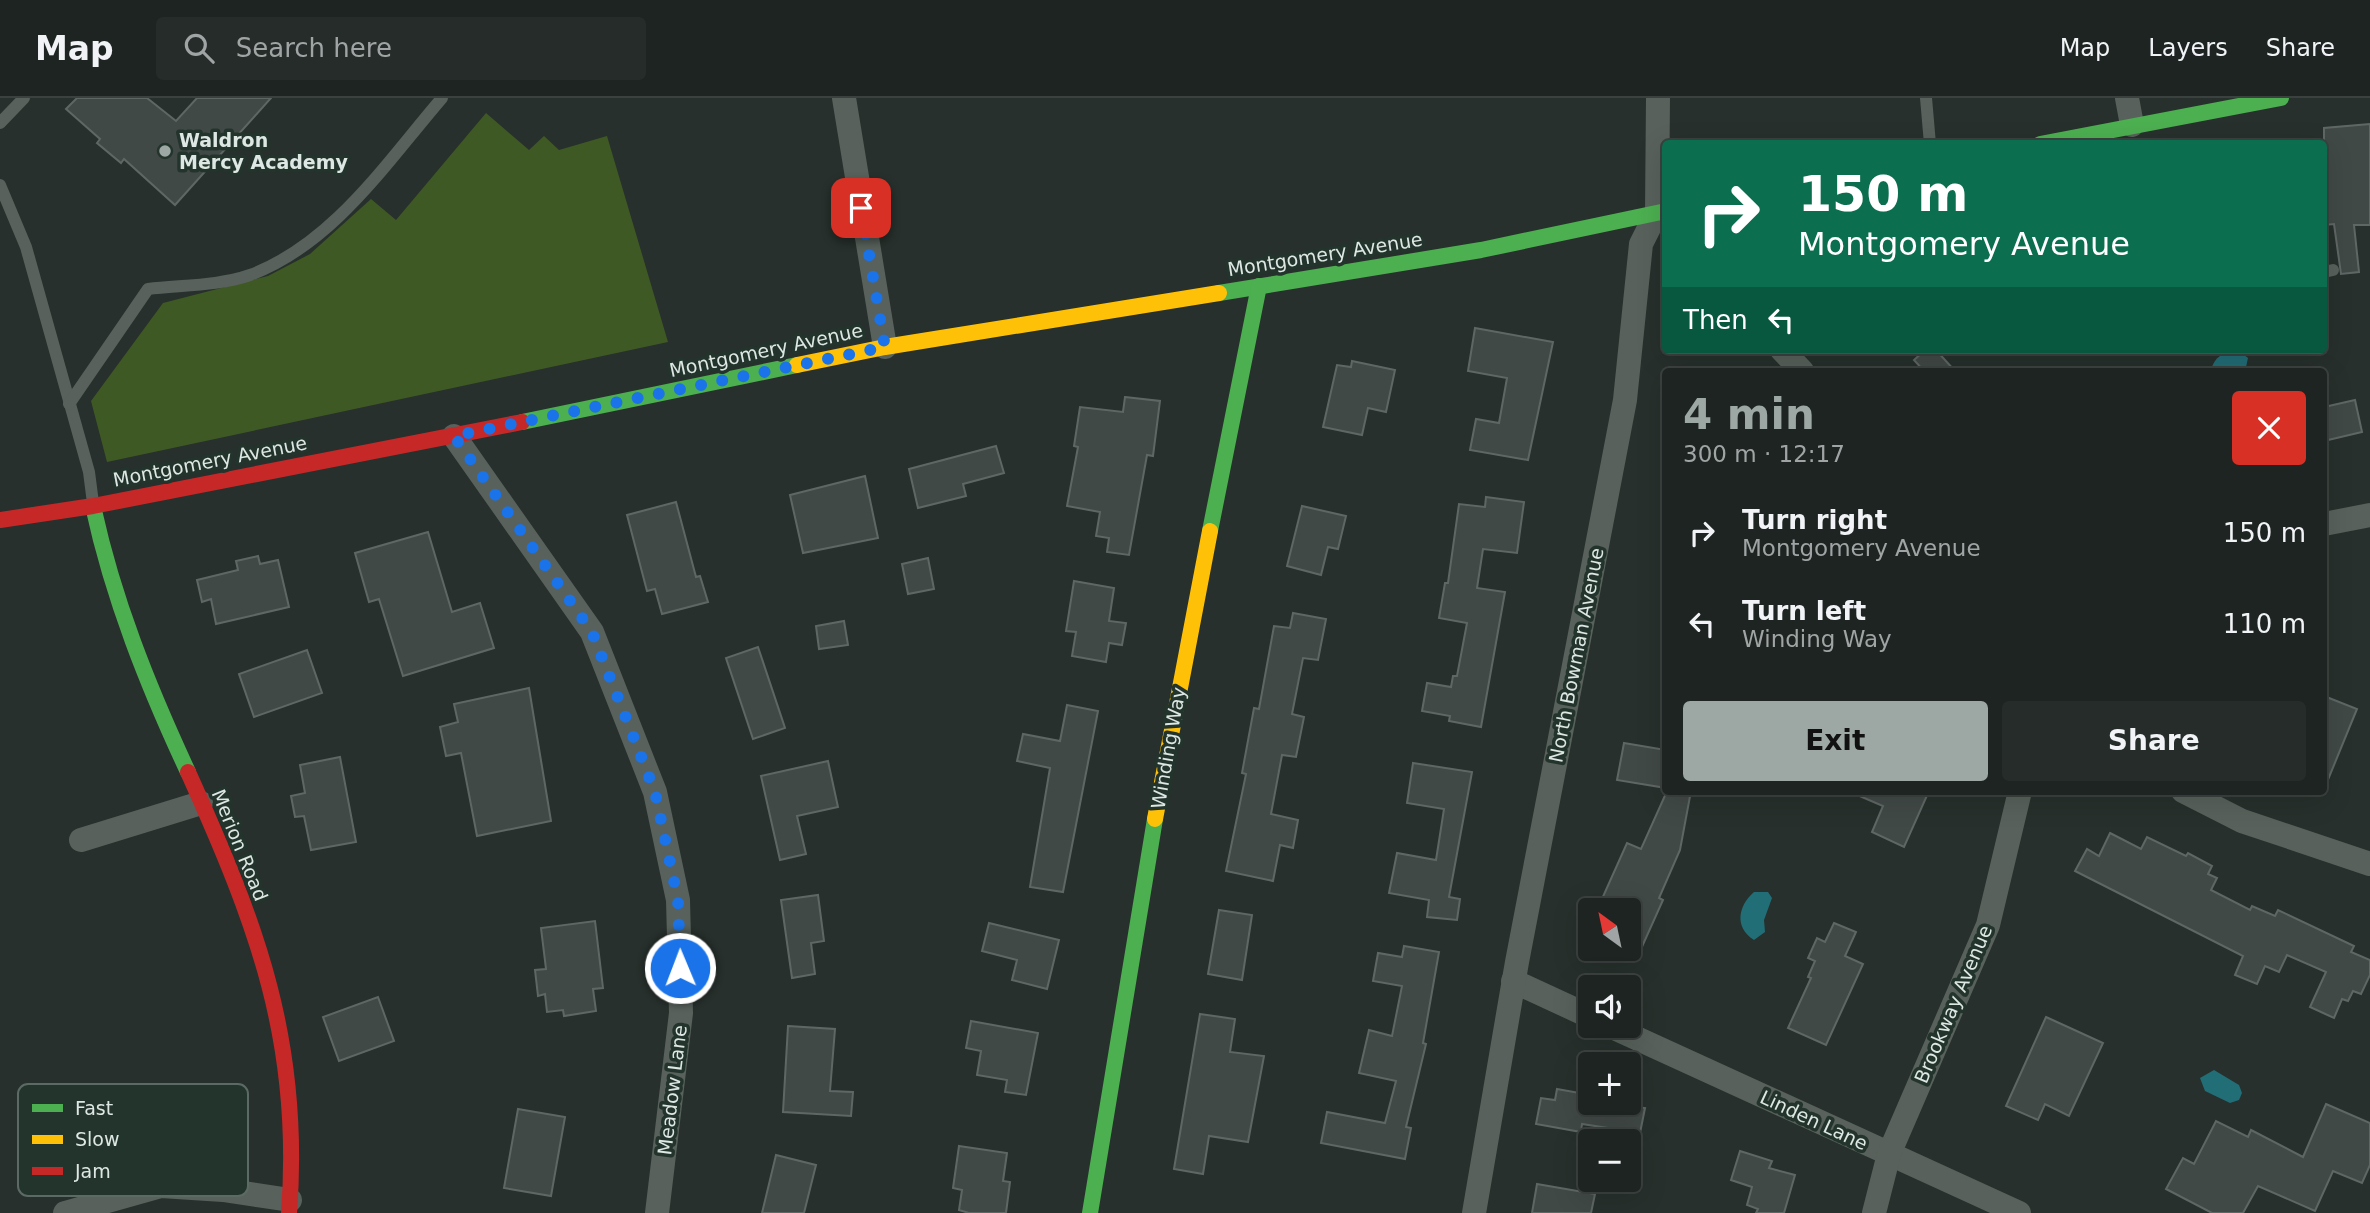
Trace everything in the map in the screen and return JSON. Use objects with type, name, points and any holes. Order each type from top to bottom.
[{"type":"main road","points":[[2081,140],[2132,125],[2281,98]]},
{"type":"main road","name":"Montgomery Avenue","points":[[0,520],[93,506],[454,436],[885,347],[1481,250],[1662,216]]},
{"type":"main road","name":"Winding Way","points":[[1090,1213],[1169,735],[1259,286]]},
{"type":"main road","name":"Merion Road","points":[[93,506],[109,572],[169,737],[212,824],[266,970],[289,1082],[289,1207]]},
{"type":"street","points":[[844,98],[885,347]]},
{"type":"street","name":"North Bowman Avenue","points":[[1658,98],[1662,192]]},
{"type":"street","points":[[2127,98],[2132,125]]},
{"type":"street","name":"North Bowman Avenue","points":[[1474,1213],[1513,981],[1625,400],[1642,244],[1662,217]]},
{"type":"street","points":[[1786,354],[1799,368]]},
{"type":"street","name":"Meadow Lane","points":[[454,436],[592,632],[655,792],[678,900],[681,1013],[657,1213]]},
{"type":"street","points":[[2327,523],[2370,515]]},
{"type":"street","name":"Brookway Avenue","points":[[1874,1213],[1889,1154],[1988,925],[2019,795]]},
{"type":"street","points":[[2191,795],[2242,821],[2370,864]]},
{"type":"street","points":[[81,841],[201,803]]},
{"type":"street","points":[[1513,981],[1578,1011]]},
{"type":"street","name":"Linden Lane","points":[[1636,1038],[2020,1213]]},
{"type":"street","points":[[65,1213],[125,1196]]},
{"type":"street","points":[[246,1196],[289,1207]]},
{"type":"lane","points":[[0,123],[24,98]]},
{"type":"lane","points":[[69,404],[148,289],[233,279],[292,256],[346,208],[442,98]]},
{"type":"lane","points":[[1926,98],[1930,140]]},
{"type":"lane","points":[[0,185],[26,247],[89,472],[93,506]]},
{"type":"green space","points":[[486,113],[529,150],[544,136],[559,150],[607,136],[668,342],[107,462],[91,401],[163,303],[268,276],[310,254],[371,199],[396,220]]},
{"type":"water","points":[[2243,354],[2248,358],[2246,367],[2212,368],[2220,356]]},
{"type":"water","points":[[1754,892],[1768,892],[1772,898],[1764,920],[1765,932],[1754,940],[1743,929],[1740,916],[1744,904]]},
{"type":"water","points":[[2214,1070],[2239,1085],[2242,1093],[2239,1100],[2230,1103],[2205,1091],[2200,1078]]},
{"type":"building","name":"Waldron Mercy Academy","points":[[77,98],[147,98],[176,121],[197,98],[271,98],[175,205],[124,159],[121,163],[97,143],[100,139],[66,109]]},
{"type":"building","points":[[2370,124],[2370,225],[2354,225],[2359,272],[2341,274],[2334,224],[2327,225],[2327,140],[2324,140],[2324,128]]},
{"type":"building","points":[[1475,328],[1553,342],[1528,460],[1470,450],[1476,419],[1499,423],[1507,378],[1468,371]]},
{"type":"building","points":[[1921,354],[1940,354],[1952,368],[1921,368],[1914,360]]},
{"type":"building","points":[[1352,361],[1395,370],[1386,412],[1368,408],[1362,435],[1323,427],[1337,365],[1351,367]]},
{"type":"building","points":[[1125,397],[1160,401],[1153,456],[1147,455],[1129,555],[1107,552],[1109,538],[1096,536],[1100,512],[1067,506],[1078,447],[1074,446],[1080,407],[1123,412]]},
{"type":"building","points":[[2355,400],[2362,432],[2327,440],[2327,406]]},
{"type":"building","points":[[996,446],[1004,473],[963,484],[966,496],[918,508],[909,469]]},
{"type":"building","points":[[865,476],[878,538],[803,553],[790,495]]},
{"type":"building","points":[[1486,497],[1524,502],[1517,553],[1483,549],[1477,588],[1505,592],[1481,727],[1449,721],[1450,716],[1422,711],[1427,683],[1451,687],[1453,676],[1457,676],[1467,623],[1439,618],[1445,583],[1448,583],[1459,504],[1485,507]]},
{"type":"building","points":[[676,502],[696,577],[700,576],[708,602],[662,614],[655,589],[647,591],[627,515]]},
{"type":"building","points":[[1302,506],[1346,516],[1338,549],[1328,547],[1321,575],[1287,566]]},
{"type":"building","points":[[428,532],[452,612],[480,603],[494,648],[403,676],[379,599],[369,602],[355,553]]},
{"type":"building","points":[[258,556],[260,564],[278,560],[289,607],[216,624],[211,599],[202,602],[197,580],[238,570],[236,561]]},
{"type":"building","points":[[928,558],[934,589],[908,594],[902,564]]},
{"type":"building","points":[[1074,581],[1114,588],[1109,621],[1126,623],[1122,645],[1109,643],[1106,662],[1072,656],[1076,632],[1066,631]]},
{"type":"building","points":[[1293,613],[1326,619],[1318,660],[1303,658],[1292,714],[1304,717],[1296,757],[1282,755],[1271,814],[1298,820],[1293,848],[1280,845],[1273,881],[1226,871],[1246,774],[1242,773],[1254,708],[1259,709],[1274,626],[1290,628]]},
{"type":"building","points":[[844,621],[848,645],[819,649],[816,626]]},
{"type":"building","points":[[758,647],[785,728],[753,739],[726,658]]},
{"type":"building","points":[[307,650],[322,693],[254,717],[239,674]]},
{"type":"building","points":[[529,688],[551,821],[477,836],[461,753],[446,756],[440,727],[458,722],[454,704]]},
{"type":"building","points":[[2327,697],[2357,709],[2327,782]]},
{"type":"building","points":[[1067,705],[1098,711],[1063,892],[1030,887],[1050,768],[1017,761],[1023,734],[1060,741]]},
{"type":"building","points":[[1624,743],[1662,749],[1662,787],[1617,780]]},
{"type":"building","points":[[340,757],[356,842],[311,850],[304,816],[295,817],[291,796],[305,793],[300,765]]},
{"type":"building","points":[[828,761],[838,807],[797,816],[806,854],[780,860],[761,776]]},
{"type":"building","points":[[1413,763],[1472,772],[1449,897],[1460,899],[1457,920],[1427,917],[1429,900],[1389,893],[1397,853],[1436,860],[1444,809],[1407,803]]},
{"type":"building","points":[[1665,795],[1690,795],[1680,850],[1659,898],[1663,900],[1642,947],[1642,898],[1602,898],[1627,843],[1641,849]]},
{"type":"building","points":[[1857,795],[1927,795],[1904,847],[1872,832],[1883,806]]},
{"type":"building","points":[[2110,833],[2141,849],[2147,837],[2186,856],[2188,853],[2212,866],[2208,874],[2217,878],[2211,890],[2250,910],[2252,906],[2275,916],[2278,910],[2354,946],[2351,952],[2370,960],[2370,975],[2361,994],[2353,991],[2348,1001],[2342,999],[2334,1018],[2310,1007],[2326,972],[2287,955],[2279,972],[2265,966],[2257,984],[2235,975],[2243,956],[2075,871],[2087,849],[2099,856]]},
{"type":"building","points":[[818,895],[824,941],[811,943],[815,974],[792,978],[781,900]]},
{"type":"building","points":[[1219,910],[1252,915],[1242,980],[1208,974]]},
{"type":"building","points":[[595,921],[603,988],[593,989],[596,1011],[564,1016],[563,1010],[547,1012],[545,994],[538,996],[535,970],[546,969],[541,928]]},
{"type":"building","points":[[989,923],[1059,940],[1047,989],[1012,980],[1017,960],[982,951]]},
{"type":"building","points":[[1834,923],[1856,932],[1845,956],[1863,964],[1826,1045],[1788,1028],[1811,978],[1808,977],[1815,961],[1808,958],[1817,938],[1825,942]]},
{"type":"building","points":[[1404,946],[1439,952],[1423,1043],[1426,1044],[1406,1127],[1411,1128],[1405,1159],[1321,1143],[1327,1112],[1385,1123],[1396,1081],[1359,1073],[1369,1030],[1392,1036],[1402,986],[1373,981],[1378,953],[1402,957]]},
{"type":"building","points":[[378,997],[394,1041],[339,1061],[323,1017]]},
{"type":"building","points":[[1200,1014],[1235,1019],[1230,1052],[1264,1056],[1248,1142],[1209,1136],[1203,1174],[1174,1169]]},
{"type":"building","points":[[2046,1017],[2103,1043],[2069,1116],[2045,1104],[2038,1120],[2006,1106]]},
{"type":"building","points":[[971,1021],[1038,1033],[1026,1095],[1005,1092],[1007,1080],[977,1075],[981,1051],[966,1048]]},
{"type":"building","points":[[788,1026],[835,1029],[830,1091],[853,1092],[851,1116],[783,1112]]},
{"type":"building","points":[[1557,1089],[1578,1093],[1578,1115],[1641,1115],[1641,1108],[1645,1108],[1641,1129],[1614,1129],[1582,1124],[1578,1131],[1536,1124],[1541,1098],[1555,1100]]},
{"type":"building","points":[[2326,1104],[2370,1123],[2370,1165],[2362,1183],[2333,1171],[2315,1211],[2258,1186],[2243,1213],[2212,1213],[2166,1189],[2183,1158],[2194,1164],[2216,1121],[2248,1137],[2251,1130],[2303,1157]]},
{"type":"building","points":[[518,1109],[565,1117],[551,1196],[504,1188]]},
{"type":"building","points":[[959,1146],[1007,1153],[1003,1181],[1010,1182],[1006,1213],[969,1213],[959,1210],[962,1190],[953,1188]]},
{"type":"building","points":[[1740,1151],[1772,1161],[1769,1168],[1795,1175],[1784,1213],[1756,1213],[1758,1209],[1747,1205],[1752,1187],[1731,1180]]},
{"type":"building","points":[[776,1155],[816,1165],[804,1213],[762,1213]]},
{"type":"building","points":[[1537,1184],[1595,1194],[1591,1213],[1532,1213]]},
{"type":"traffic: fast","points":[[2061,140],[2281,98]]},
{"type":"traffic: fast","points":[[1219,293],[1481,250],[1662,212]]},
{"type":"traffic: fast","points":[[1210,531],[1259,286]]},
{"type":"traffic: fast","points":[[522,422],[797,365]]},
{"type":"traffic: fast","points":[[93,506],[101,541],[133,642],[188,772]]},
{"type":"traffic: fast","points":[[1090,1213],[1155,819]]},
{"type":"traffic: slow","points":[[797,365],[885,347],[1219,293]]},
{"type":"traffic: slow","points":[[1155,819],[1210,531]]},
{"type":"traffic: jam","points":[[0,520],[93,506],[522,422]]},
{"type":"traffic: jam","points":[[188,772],[235,881],[269,986],[281,1039],[288,1093],[291,1151],[289,1213]]},
{"type":"place","name":"Waldron Mercy Academy","points":[[165,151]]},
{"type":"route","points":[[680,968],[678,900],[655,792],[592,632],[454,436],[885,347],[861,208]]}]
